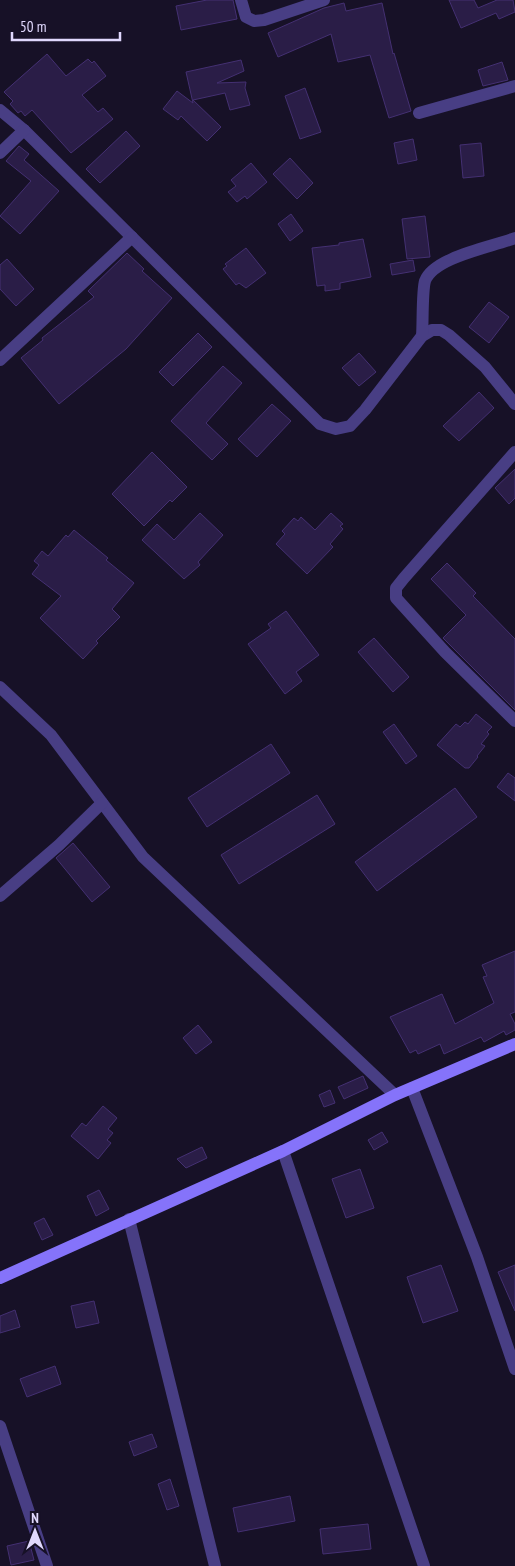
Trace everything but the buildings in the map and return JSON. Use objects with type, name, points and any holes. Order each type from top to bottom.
[{"type":"street","points":[[241,0],[246,18],[254,21],[264,20],[324,0]]},
{"type":"street","points":[[419,113],[515,86]]},
{"type":"street","points":[[0,110],[24,130],[320,424],[336,430],[350,426],[365,410],[422,336],[432,330],[441,330],[449,335],[485,368],[515,404]]},
{"type":"street","points":[[0,153],[24,130]]},
{"type":"street","points":[[0,360],[132,237]]},
{"type":"street","points":[[422,336],[425,282],[430,273],[442,263],[515,238]]},
{"type":"street","points":[[515,452],[396,588],[396,598],[445,652],[515,720]]},
{"type":"street","points":[[0,687],[51,735],[143,857],[395,1095]]},
{"type":"street","points":[[0,896],[59,845],[102,803]]},
{"type":"street","points":[[0,1278],[283,1150],[395,1095],[515,1044]]},
{"type":"street","points":[[412,1088],[477,1257],[515,1369]]},
{"type":"street","points":[[283,1150],[424,1566]]},
{"type":"street","points":[[129,1219],[215,1566]]},
{"type":"street","points":[[0,1426],[47,1566]]}]
